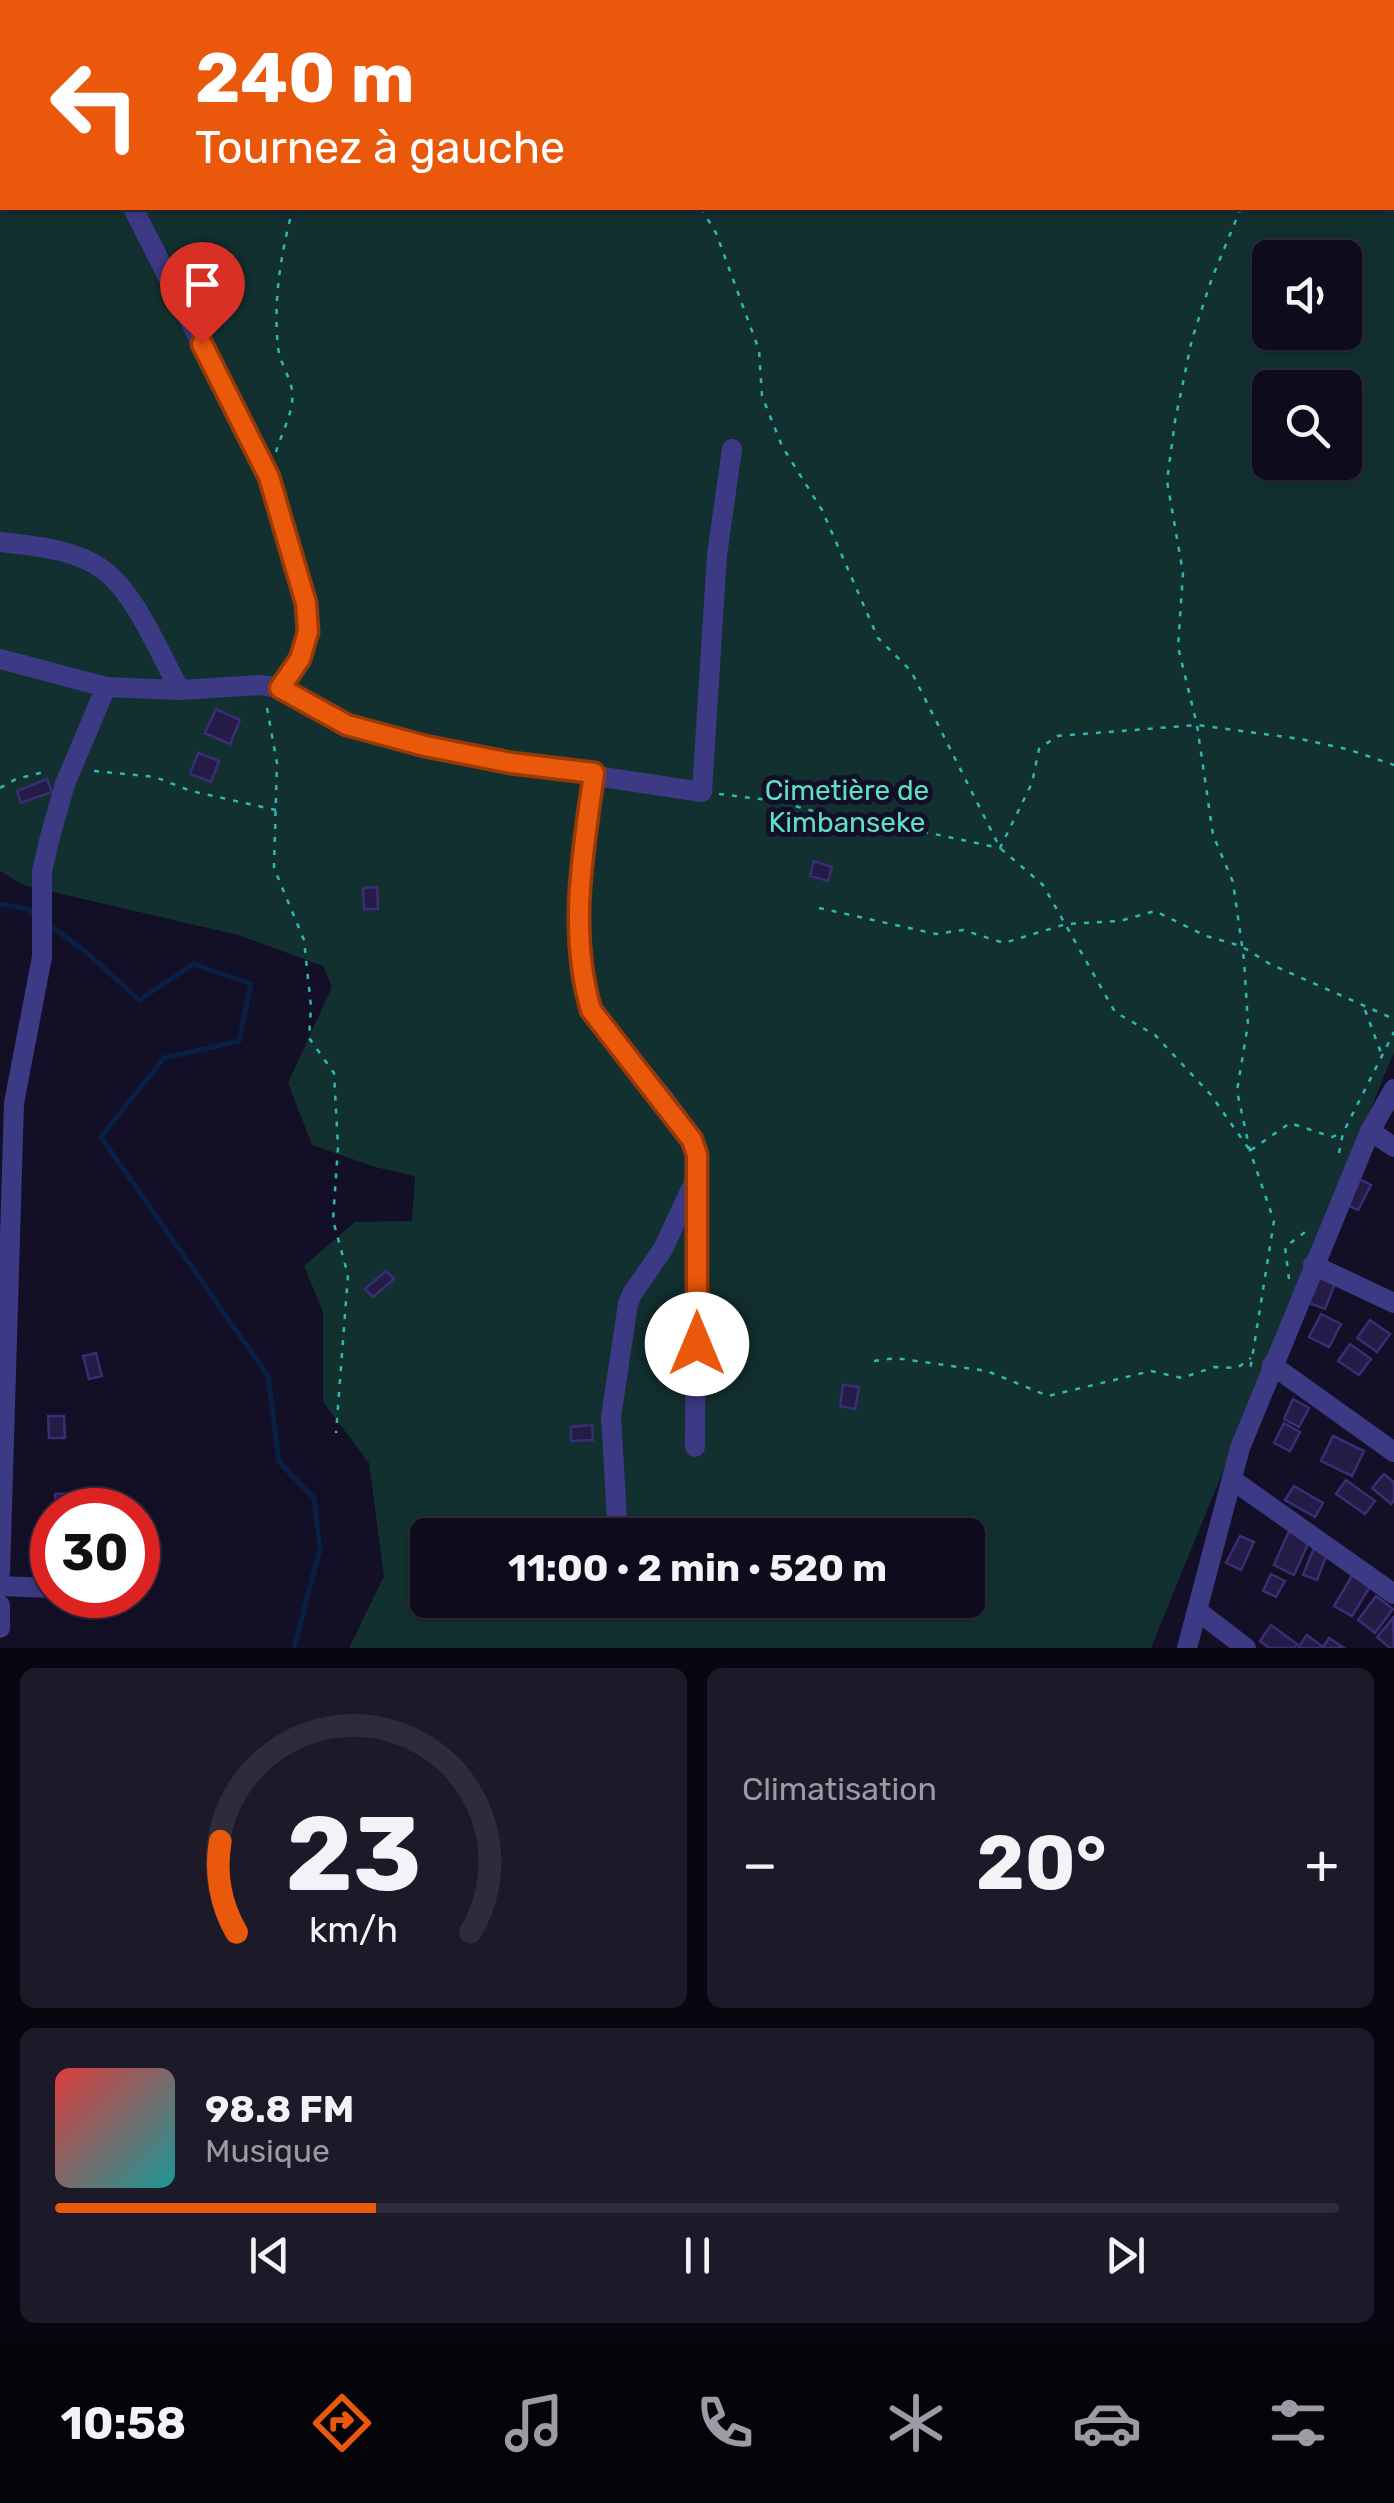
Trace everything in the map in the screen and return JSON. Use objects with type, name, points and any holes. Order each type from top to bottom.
[{"type":"street","points":[[134,210],[269,477],[306,603],[308,632],[300,659],[270,687]]},
{"type":"street","points":[[0,659],[106,688],[270,687],[347,725],[425,746],[702,792],[717,555],[732,449]]},
{"type":"street","points":[[0,542],[70,555],[106,572],[125,594],[180,690]]},
{"type":"street","points":[[0,1573],[4,1217],[14,1104],[42,957],[42,871],[73,765],[106,688]]},
{"type":"street","points":[[594,773],[578,897],[583,984],[591,1010],[692,1140],[697,1155],[695,1446]]},
{"type":"street","points":[[1187,1648],[1234,1481],[1262,1362],[1312,1266],[1370,1131],[1394,1089]]},
{"type":"street","points":[[1370,1131],[1394,1146]]},
{"type":"street","points":[[617,1518],[610,1417],[628,1304],[663,1250],[696,1176]]},
{"type":"street","points":[[1312,1266],[1394,1303]]},
{"type":"street","points":[[1262,1362],[1394,1452]]},
{"type":"street","points":[[1234,1481],[1394,1594]]},
{"type":"street","points":[[0,1586],[30,1587]]},
{"type":"street","points":[[0,1605],[0,1628]]},
{"type":"street","points":[[1198,1612],[1246,1648]]},
{"type":"path","points":[[269,477],[291,406],[292,390],[278,348],[276,300],[293,210]]},
{"type":"path","points":[[702,210],[716,233],[759,350],[762,396],[782,446],[822,510],[878,638],[911,671],[1000,848],[1043,886],[1115,1012],[1155,1035],[1210,1095],[1250,1151]]},
{"type":"path","points":[[1240,210],[1192,339],[1167,481],[1183,573],[1178,647],[1196,725],[1213,835],[1233,882],[1248,1024],[1237,1091],[1250,1151],[1274,1221],[1262,1362],[1250,1376]]},
{"type":"path","points":[[270,687],[277,763],[274,868],[304,940],[311,1007],[309,1038],[334,1073],[338,1147],[332,1220],[348,1275],[336,1433]]},
{"type":"path","points":[[1000,848],[1032,783],[1039,749],[1057,736],[1196,725],[1300,739],[1394,765]]},
{"type":"path","points":[[0,788],[35,772],[73,765],[94,772],[155,778],[191,791],[277,810]]},
{"type":"path","points":[[702,792],[776,801],[847,820],[887,824],[1000,848]]},
{"type":"path","points":[[820,908],[936,934],[963,930],[1004,943],[1066,924],[1120,921],[1155,911],[1206,936],[1240,946],[1364,1009],[1394,1019]]},
{"type":"path","points":[[1364,1009],[1383,1058]]},
{"type":"path","points":[[1250,1151],[1290,1123],[1332,1136],[1370,1131]]},
{"type":"path","points":[[874,1361],[895,1358],[987,1371],[1048,1396],[1150,1371],[1182,1378],[1214,1367],[1238,1368],[1262,1362]]},
{"type":"green space","name":"Cimetière de Kimbanseke","points":[[0,210],[1394,210],[1394,1052],[1151,1648],[349,1648],[384,1576],[369,1463],[323,1402],[323,1312],[304,1266],[355,1222],[412,1221],[415,1176],[312,1145],[288,1083],[332,987],[323,966],[238,935],[23,885],[0,871]]},
{"type":"building","points":[[216,709],[240,720],[230,744],[205,733]]},
{"type":"building","points":[[198,753],[219,761],[211,782],[190,774]]},
{"type":"building","points":[[47,779],[52,792],[21,803],[17,791]]},
{"type":"building","points":[[814,861],[832,867],[828,881],[810,876]]},
{"type":"building","points":[[377,887],[378,909],[364,909],[363,888]]},
{"type":"building","points":[[1355,1177],[1371,1185],[1358,1210],[1342,1203]]},
{"type":"building","points":[[386,1271],[394,1279],[373,1297],[365,1289]]},
{"type":"building","points":[[1321,1275],[1336,1281],[1325,1309],[1309,1303]]},
{"type":"building","points":[[1321,1314],[1341,1324],[1329,1347],[1309,1337]]},
{"type":"building","points":[[1370,1320],[1390,1334],[1377,1352],[1357,1338]]},
{"type":"building","points":[[1350,1344],[1371,1359],[1359,1375],[1338,1361]]},
{"type":"building","points":[[96,1353],[102,1376],[89,1379],[83,1356]]},
{"type":"building","points":[[843,1385],[859,1387],[855,1409],[840,1406]]},
{"type":"building","points":[[1293,1399],[1309,1408],[1299,1427],[1284,1419]]},
{"type":"building","points":[[48,1416],[64,1416],[65,1438],[49,1438]]},
{"type":"building","points":[[1284,1423],[1300,1432],[1290,1451],[1274,1443]]},
{"type":"building","points":[[592,1425],[593,1440],[571,1441],[571,1427]]},
{"type":"building","points":[[1333,1436],[1364,1451],[1352,1476],[1321,1461]]},
{"type":"building","points":[[1384,1474],[1394,1482],[1391,1504],[1372,1488]]},
{"type":"building","points":[[1346,1480],[1375,1501],[1365,1514],[1336,1494]]},
{"type":"building","points":[[1294,1486],[1323,1503],[1315,1517],[1285,1500]]},
{"type":"building","points":[[1290,1529],[1310,1539],[1294,1575],[1274,1565]]},
{"type":"building","points":[[1240,1536],[1254,1542],[1241,1570],[1226,1563]]},
{"type":"building","points":[[1314,1548],[1327,1554],[1317,1580],[1303,1575]]},
{"type":"building","points":[[1271,1574],[1285,1581],[1276,1597],[1263,1591]]},
{"type":"building","points":[[1353,1574],[1371,1585],[1352,1616],[1334,1606]]},
{"type":"building","points":[[1376,1596],[1393,1609],[1375,1633],[1358,1620]]},
{"type":"building","points":[[1393,1618],[1394,1648],[1390,1648],[1377,1637]]},
{"type":"building","points":[[1271,1625],[1297,1644],[1294,1648],[1269,1648],[1260,1641]]},
{"type":"building","points":[[1307,1635],[1323,1647],[1329,1638],[1344,1648],[1298,1648]]},
{"type":"waterway","points":[[0,904],[28,909],[35,915]]},
{"type":"waterway","points":[[48,924],[139,1000],[194,964],[251,984],[239,1041],[164,1058],[101,1137],[268,1376],[279,1462],[314,1498],[320,1549],[294,1648]]},
{"type":"route","points":[[202,344],[269,477],[306,603],[308,632],[300,659],[280,688],[347,725],[511,763],[594,773],[578,897],[583,984],[591,1010],[680,1121],[697,1155],[697,1344]]}]
